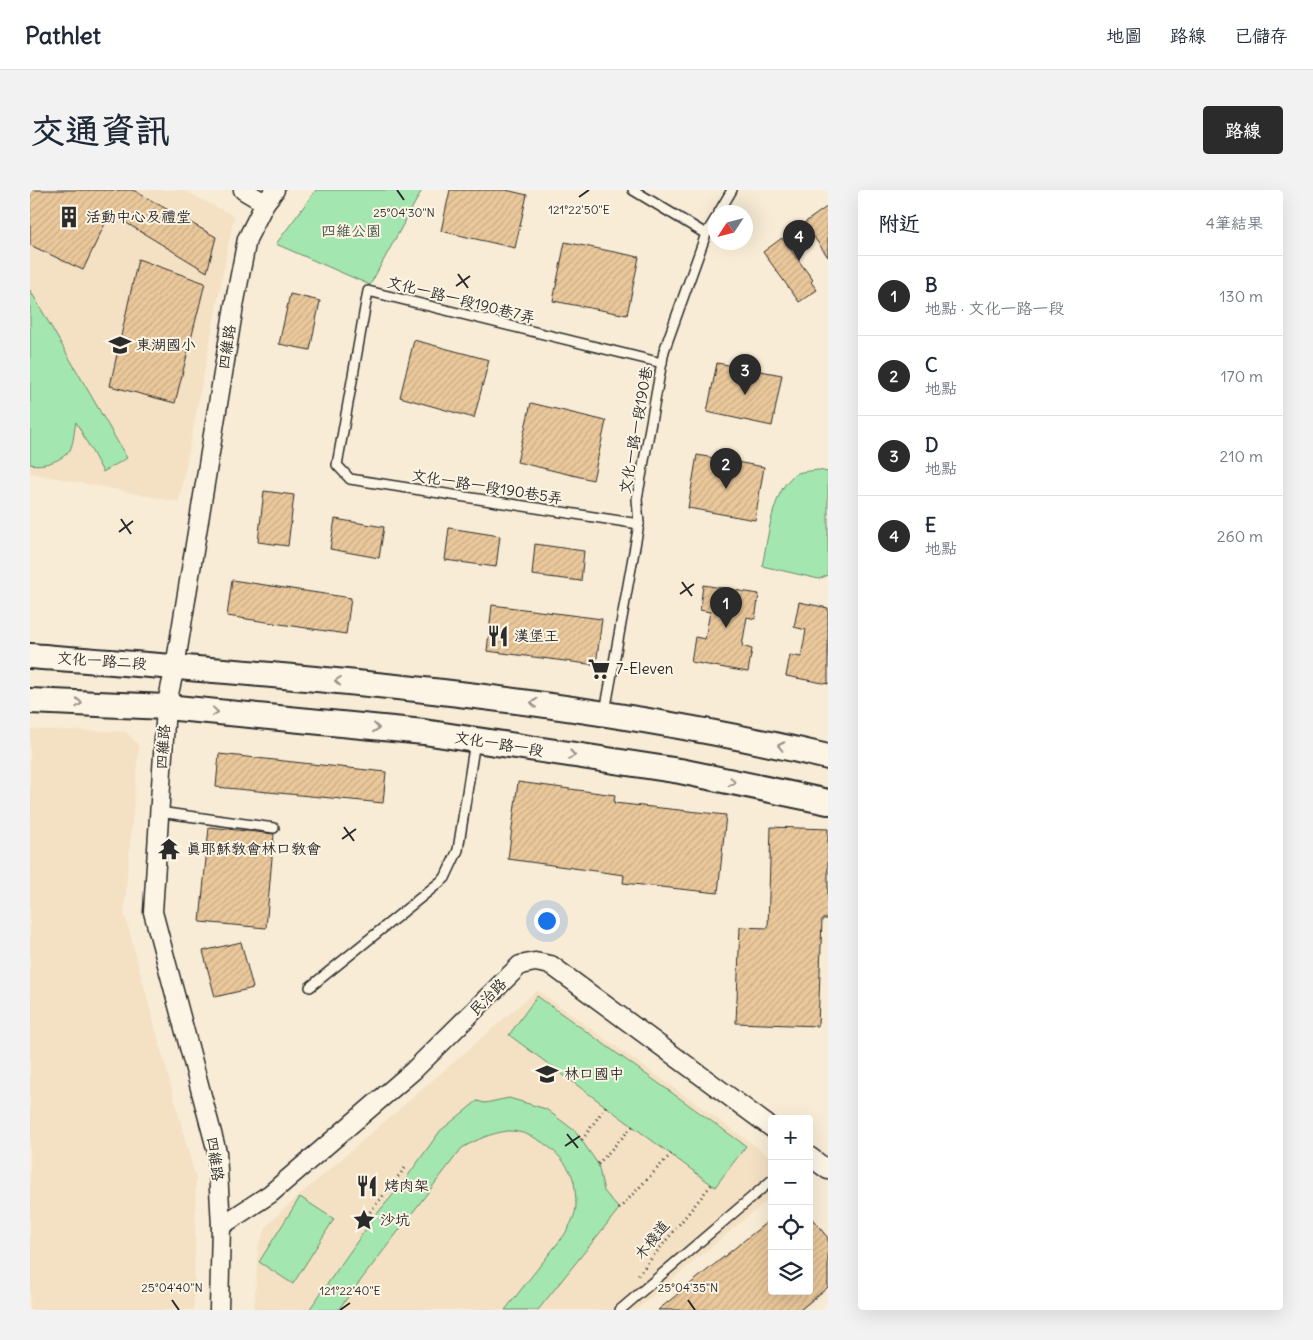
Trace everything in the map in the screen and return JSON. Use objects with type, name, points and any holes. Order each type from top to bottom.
[{"type":"main road","name":"文化一路二段","points":[[30,656],[175,667]]},
{"type":"main road","points":[[175,667],[349,682],[545,704],[780,746],[828,757]]},
{"type":"main road","points":[[30,701],[166,707]]},
{"type":"main road","name":"文化一路一段","points":[[166,707],[424,732],[680,771],[828,802]]},
{"type":"street","points":[[243,190],[270,196]]},
{"type":"street","name":"四維路","points":[[219,1310],[221,1226],[217,1152],[153,912],[166,707],[175,667],[234,306],[247,239],[270,196]]},
{"type":"street","name":"民治路","points":[[221,1226],[270,1194],[413,1071],[520,965],[535,962],[551,966],[768,1125]]},
{"type":"street","points":[[813,1159],[828,1170]]},
{"type":"lane","points":[[633,190],[706,234]]},
{"type":"lane","points":[[723,205],[732,190]]},
{"type":"lane","name":"文化一路一段190巷","points":[[604,714],[639,524],[637,499],[664,351],[708,231]]},
{"type":"lane","name":"文化一路一段190巷7弄","points":[[337,465],[368,291],[662,363]]},
{"type":"lane","name":"文化一路一段190巷5弄","points":[[337,465],[350,479],[639,524]]},
{"type":"lane","points":[[310,987],[445,878],[458,850],[474,740]]},
{"type":"lane","points":[[159,812],[274,828]]},
{"type":"lane","points":[[620,1310],[768,1183]]},
{"type":"path","points":[[582,1140],[606,1106]]},
{"type":"path","points":[[598,1164],[633,1126]]},
{"type":"path","points":[[619,1210],[671,1154]]},
{"type":"path","points":[[370,1212],[405,1168]]},
{"type":"path","name":"木棧道","points":[[634,1280],[712,1184]]},
{"type":"shaded area","name":"東湖國小","points":[[30,190],[183,190],[234,216],[179,502],[30,473]]},
{"type":"shaded area","points":[[30,729],[126,732],[139,746],[124,912],[196,1179],[194,1310],[30,1310]]},
{"type":"shaded area","name":"林口國中","points":[[537,990],[768,1155],[768,1199],[636,1310],[254,1310],[258,1247],[267,1226],[280,1212]]},
{"type":"green space","name":"四維公園","points":[[316,190],[422,190],[370,285],[276,244]]},
{"type":"green space","points":[[30,290],[127,458],[103,472],[76,422],[73,440],[67,454],[52,462],[41,465],[30,464]]},
{"type":"green space","points":[[818,470],[828,472],[828,575],[819,579],[762,566],[772,515],[782,489],[789,479],[798,473]]},
{"type":"green space","points":[[537,996],[746,1146],[715,1187],[509,1035]]},
{"type":"green space","points":[[509,1098],[546,1109],[575,1131],[598,1164],[604,1191],[619,1209],[538,1310],[505,1310],[569,1227],[576,1209],[574,1182],[565,1163],[539,1140],[518,1132],[508,1131],[484,1137],[462,1148],[338,1310],[309,1310],[375,1216],[402,1184],[440,1131],[477,1101],[485,1103]]},
{"type":"green space","points":[[300,1197],[334,1219],[293,1284],[259,1262]]},
{"type":"building","points":[[30,190],[133,190],[216,237],[207,272],[110,213],[83,270],[30,245]]},
{"type":"building","points":[[450,190],[506,190],[527,195],[515,248],[441,231]]},
{"type":"building","points":[[828,206],[828,257],[804,223]]},
{"type":"building","points":[[782,238],[813,280],[811,282],[817,290],[799,302],[763,252]]},
{"type":"building","points":[[565,242],[639,257],[627,315],[553,301]]},
{"type":"building","points":[[138,259],[205,283],[175,403],[110,386]]},
{"type":"building","points":[[290,294],[320,301],[310,350],[279,344]]},
{"type":"building","points":[[414,340],[489,360],[474,418],[400,397]]},
{"type":"building","points":[[717,363],[782,375],[772,426],[707,412]]},
{"type":"building","points":[[531,403],[606,421],[593,480],[517,462]]},
{"type":"building","points":[[697,455],[764,467],[755,520],[688,508]]},
{"type":"building","points":[[264,491],[294,495],[288,546],[258,542]]},
{"type":"building","points":[[335,519],[384,527],[379,558],[330,549]]},
{"type":"building","points":[[449,528],[500,536],[496,567],[445,560]]},
{"type":"building","points":[[535,544],[584,551],[581,581],[532,575]]},
{"type":"building","points":[[232,580],[351,598],[346,634],[227,616]]},
{"type":"building","points":[[703,585],[759,594],[755,619],[747,617],[742,646],[752,649],[748,672],[691,662],[695,637],[705,639],[710,612],[700,610]]},
{"type":"building","points":[[799,602],[828,608],[828,684],[786,676],[790,655],[801,657],[806,630],[794,627]]},
{"type":"building","points":[[492,605],[602,619],[596,665],[487,651]]},
{"type":"building","points":[[219,754],[386,772],[383,803],[216,787]]},
{"type":"building","points":[[518,782],[615,795],[614,803],[726,815],[718,893],[623,883],[624,875],[508,859]]},
{"type":"building","points":[[209,827],[274,834],[266,928],[200,922]]},
{"type":"building","points":[[771,827],[828,829],[828,919],[822,919],[818,1026],[736,1023],[740,927],[768,928]]},
{"type":"building","points":[[241,942],[253,988],[215,997],[203,951]]},
{"type":"building","points":[[813,1220],[828,1238],[828,1287],[800,1310],[658,1310],[768,1221],[768,1295],[813,1295]]},
{"type":"place","name":"活動中心及禮堂","points":[[69,217]]},
{"type":"place","name":"E","points":[[799,261]]},
{"type":"place","name":"東湖國小","points":[[120,345]]},
{"type":"place","name":"D","points":[[745,395]]},
{"type":"place","name":"C","points":[[726,489]]},
{"type":"place","name":"B","points":[[726,628]]},
{"type":"place","name":"漢堡王","points":[[498,636]]},
{"type":"place","name":"7-Eleven","points":[[599,669]]},
{"type":"place","name":"真耶穌教會林口教會","points":[[169,849]]},
{"type":"place","name":"林口國中","points":[[547,1074]]},
{"type":"place","name":"烤肉架","points":[[367,1186]]},
{"type":"place","name":"沙坑","points":[[364,1220]]}]
